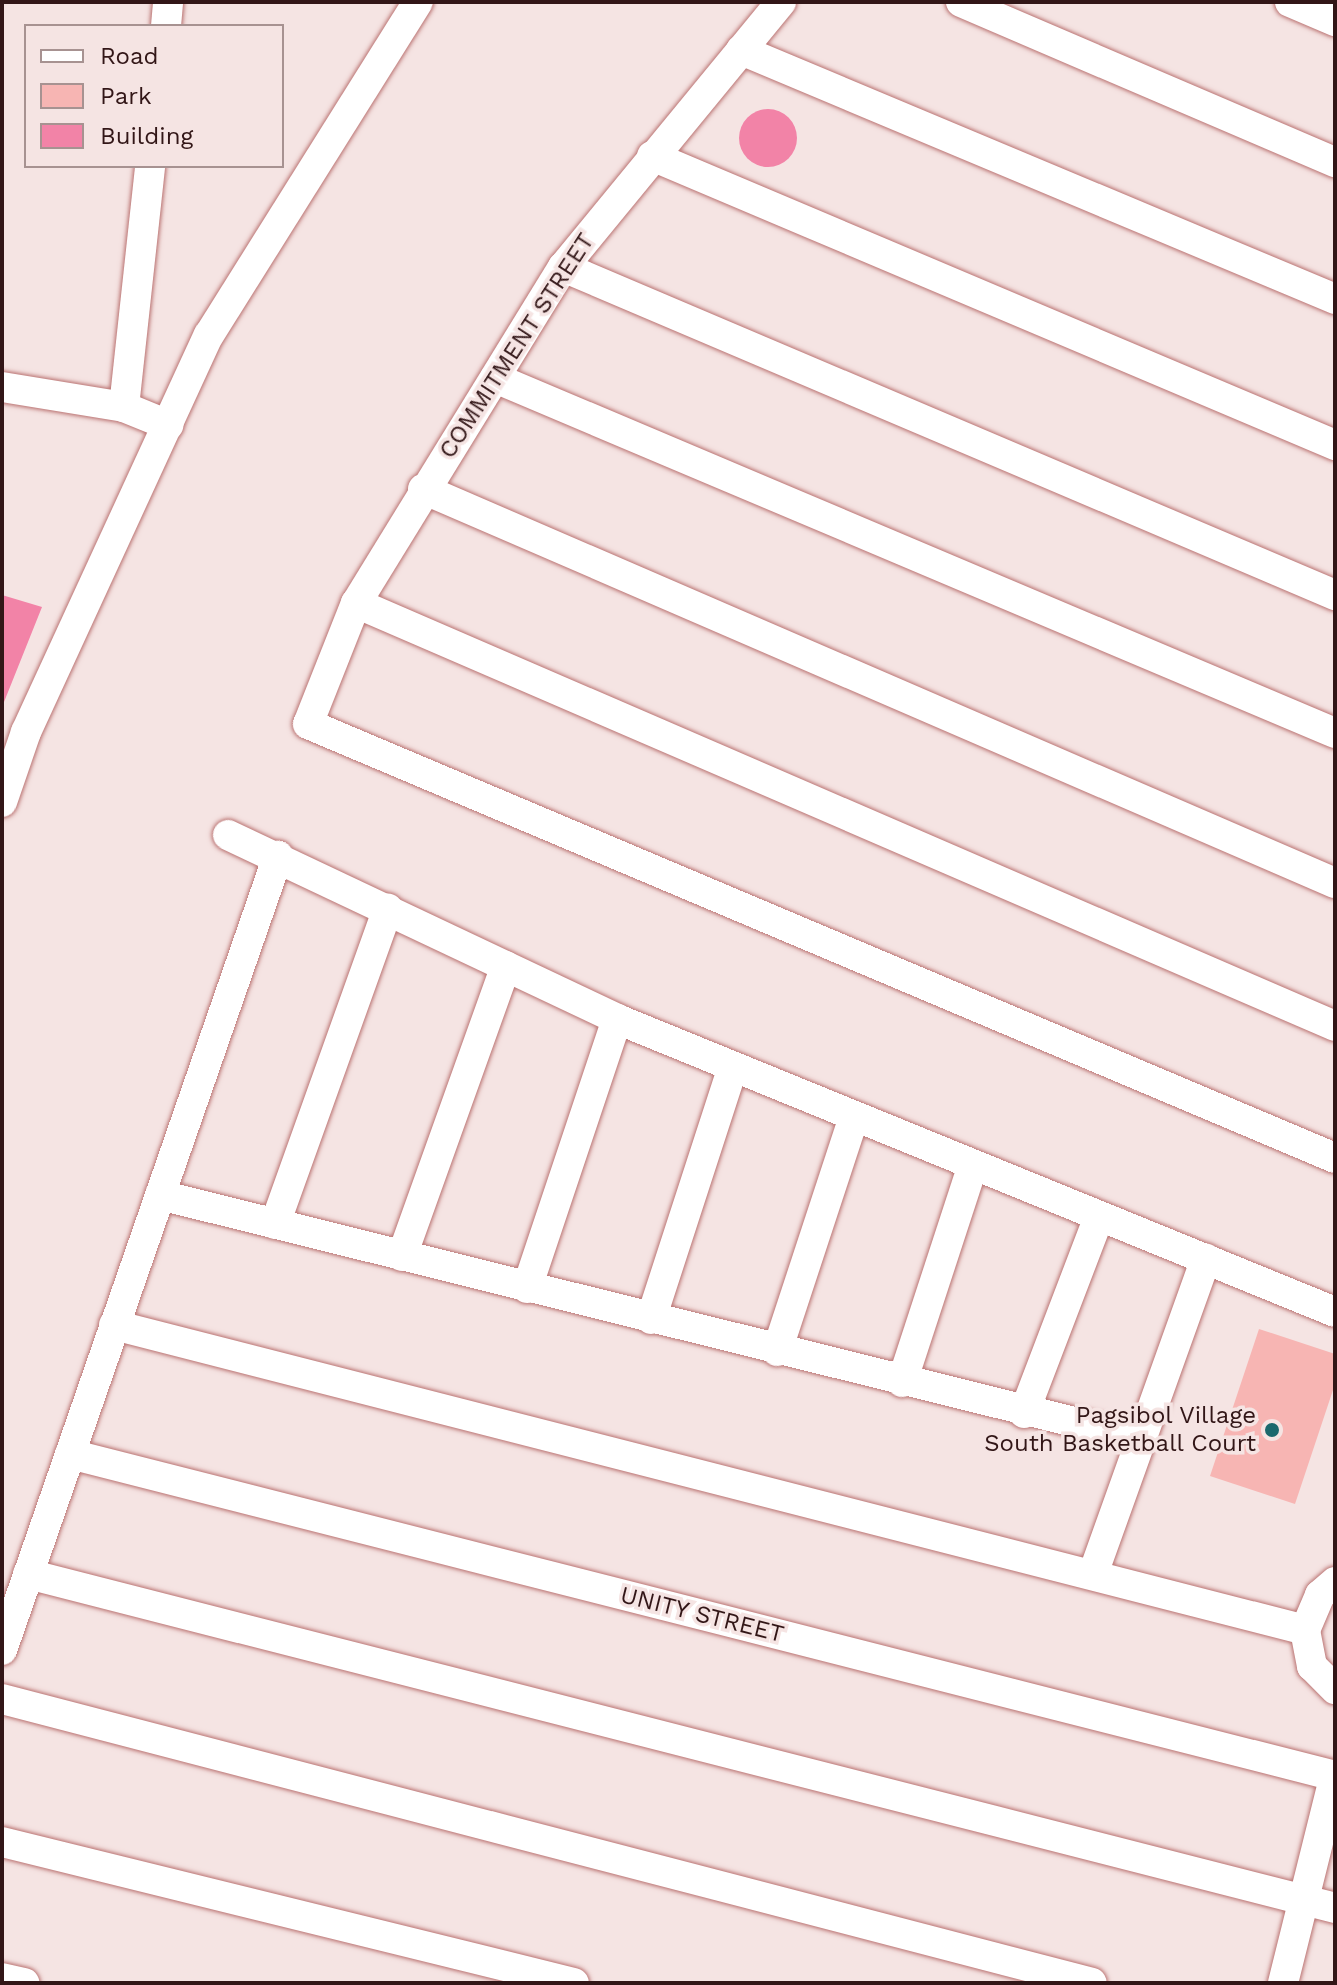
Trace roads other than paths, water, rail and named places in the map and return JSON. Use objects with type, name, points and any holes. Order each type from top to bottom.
[{"type":"street","points":[[166,24],[168,2]]},
{"type":"street","points":[[2,802],[26,732],[209,335],[418,2]]},
{"type":"street","name":"COMMITMENT STREET","points":[[781,2],[563,267],[423,489],[356,603],[308,724],[1335,1158]]},
{"type":"street","points":[[961,2],[1335,162]]},
{"type":"street","points":[[1290,2],[1335,21]]},
{"type":"street","points":[[741,50],[1335,299]]},
{"type":"street","points":[[652,156],[1335,445]]},
{"type":"street","points":[[124,407],[150,168]]},
{"type":"street","points":[[563,267],[1335,595]]},
{"type":"street","points":[[495,378],[1335,733]]},
{"type":"street","points":[[2,387],[124,407],[168,425]]},
{"type":"street","points":[[423,489],[1335,883]]},
{"type":"street","points":[[356,603],[1335,1026]]},
{"type":"street","points":[[228,835],[617,1019],[1335,1312]]},
{"type":"street","points":[[2,1650],[278,856]]},
{"type":"street","points":[[275,1224],[388,909]]},
{"type":"street","points":[[402,1256],[506,966]]},
{"type":"street","points":[[527,1288],[617,1019]]},
{"type":"street","points":[[651,1319],[733,1067]]},
{"type":"street","points":[[777,1351],[854,1117]]},
{"type":"street","points":[[902,1382],[973,1165]]},
{"type":"street","points":[[160,1195],[1024,1413],[1142,1439]]},
{"type":"street","points":[[1024,1413],[1099,1217]]},
{"type":"street","points":[[1093,1574],[1206,1259]]},
{"type":"street","points":[[114,1325],[1305,1630]]},
{"type":"street","name":"UNITY STREET","points":[[70,1454],[1335,1776]]},
{"type":"street","points":[[28,1574],[1335,1908]]},
{"type":"street","points":[[1335,1582],[1320,1595],[1305,1630],[1312,1666],[1335,1689]]},
{"type":"street","points":[[2,1699],[1092,1983]]},
{"type":"street","points":[[1283,1983],[1335,1776]]},
{"type":"street","points":[[2,1842],[574,1983]]},
{"type":"street","points":[[2,1978],[24,1983]]},
{"type":"place","name":"Pagsibol Village South Basketball Court","points":[[1272,1430]]}]
